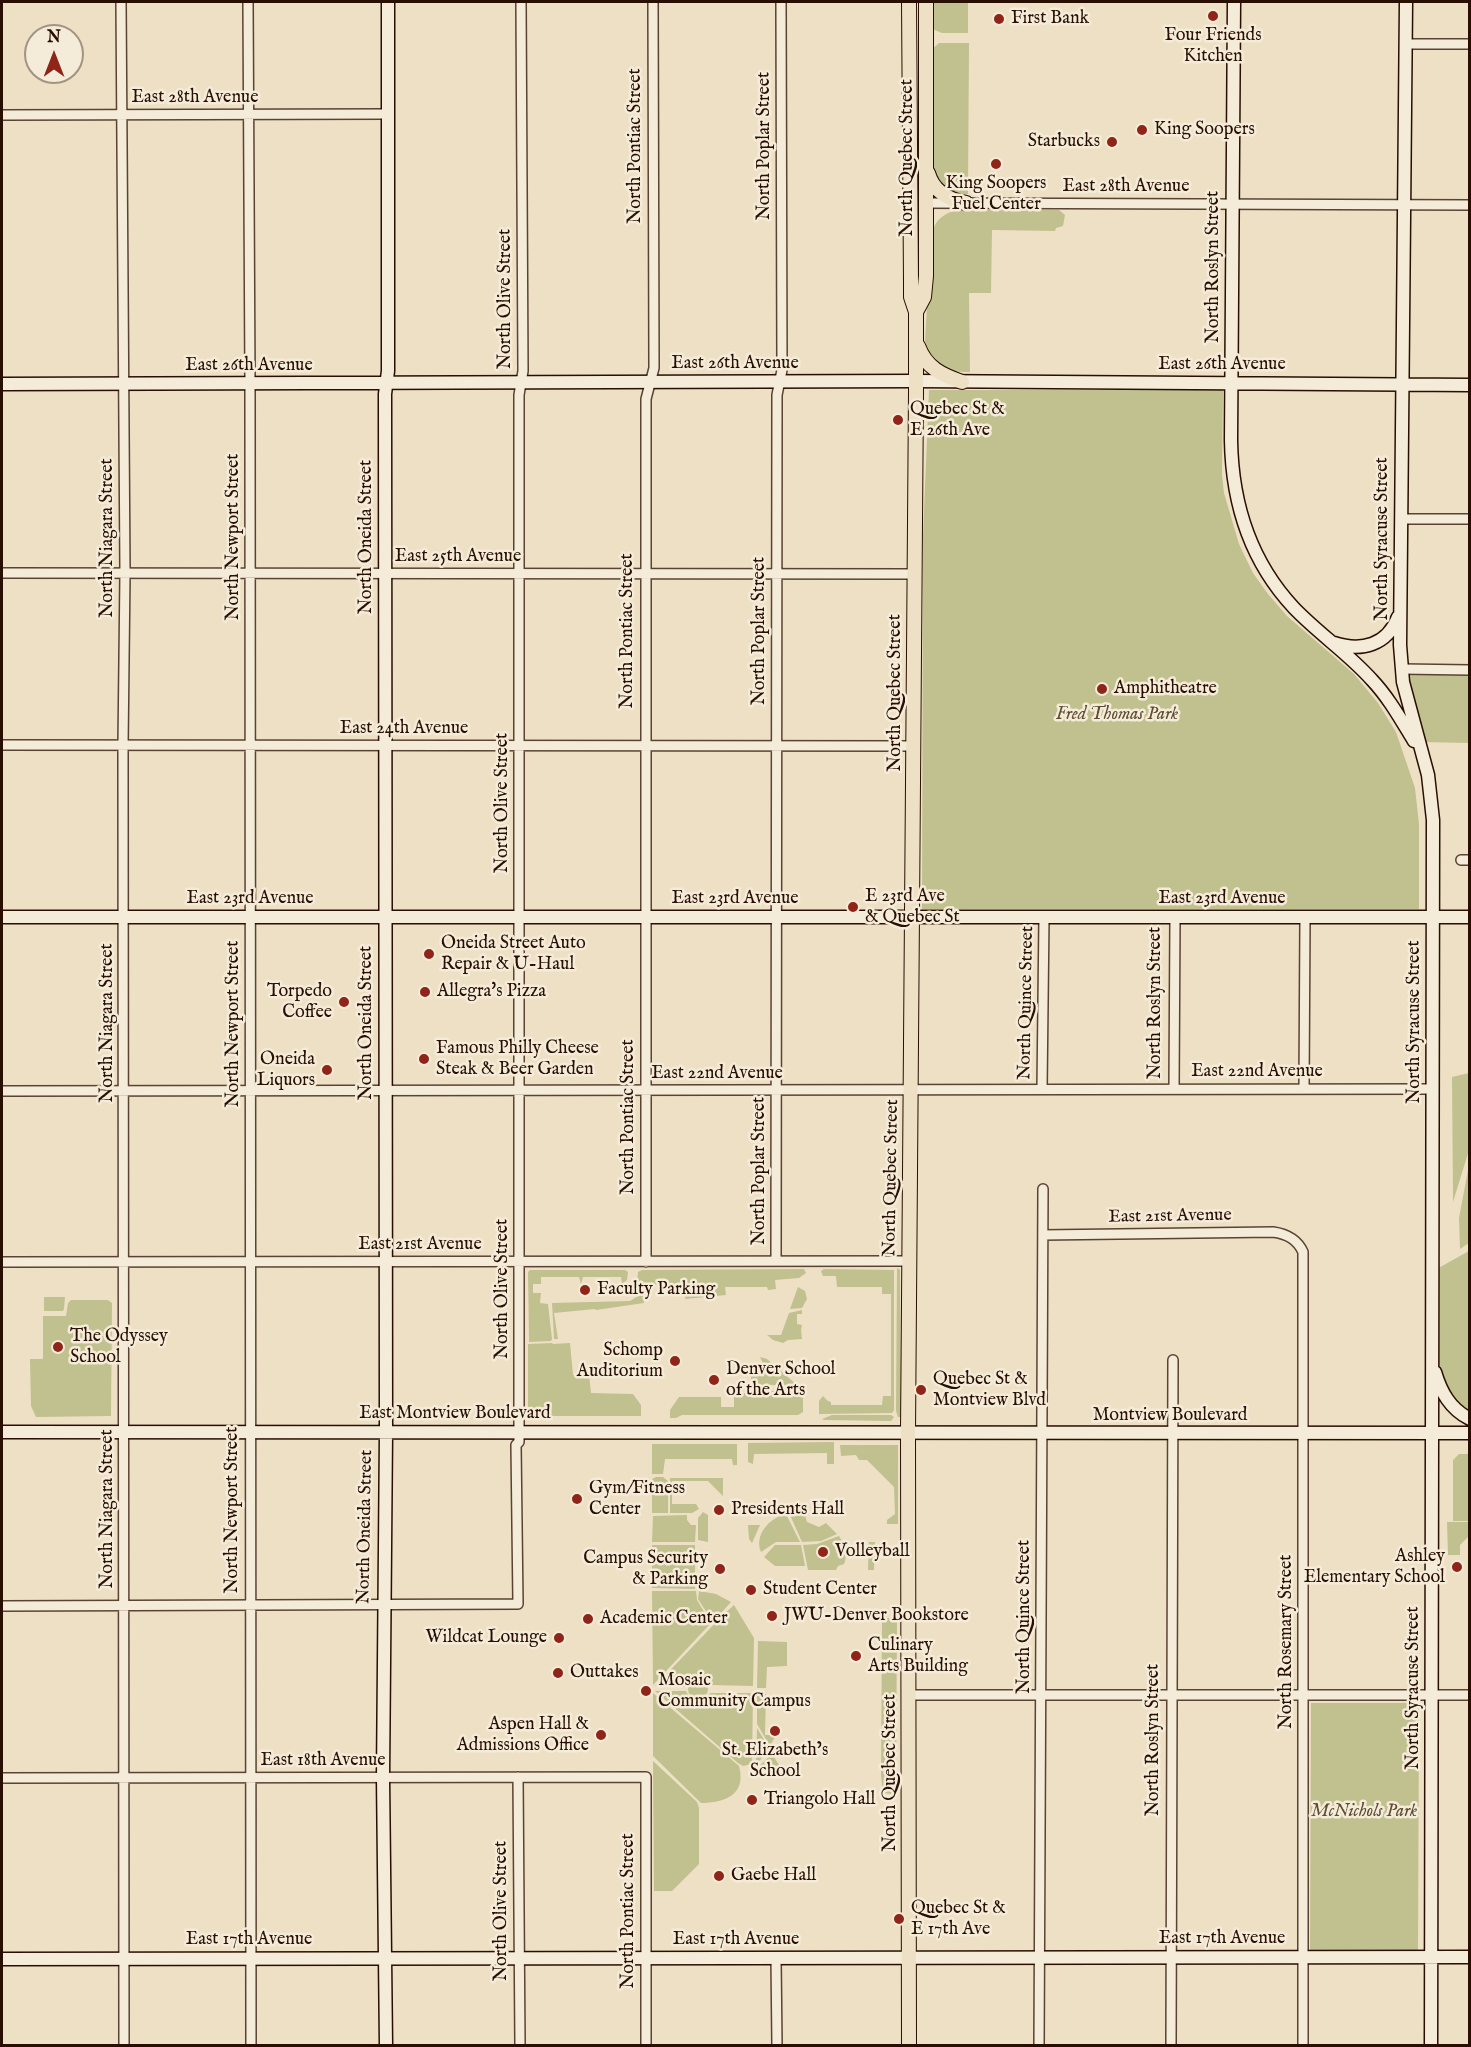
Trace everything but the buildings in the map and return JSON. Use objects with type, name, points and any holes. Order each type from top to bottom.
[{"type":"main road","name":"North Quebec Street","points":[[909,2],[911,297],[916,312],[908,1432],[909,2046]]},
{"type":"main road","name":"North Quebec Street","points":[[916,312],[924,297],[926,284],[926,2]]},
{"type":"main road","points":[[926,158],[928,174],[934,187],[951,199],[966,203]]},
{"type":"main road","points":[[910,179],[919,199],[926,203]]},
{"type":"main road","points":[[916,342],[923,357],[934,370],[941,375],[962,382]]},
{"type":"street","name":"North Niagara Street","points":[[121,2],[125,573],[123,746],[124,2046]]},
{"type":"street","name":"North Newport Street","points":[[248,2],[250,2046]]},
{"type":"street","name":"North Oneida Street","points":[[386,2046],[383,1604],[386,1432],[385,574],[388,2]]},
{"type":"street","name":"North Olive Street","points":[[383,1604],[518,1604],[516,1445],[519,1442],[519,394],[523,359],[521,2]]},
{"type":"street","name":"North Pontiac Street","points":[[646,1262],[645,574],[646,399],[654,368],[653,2]]},
{"type":"street","name":"North Poplar Street","points":[[776,1262],[777,395],[782,370],[781,2]]},
{"type":"street","name":"North Roslyn Street","points":[[1234,2],[1231,383],[1232,470],[1237,501],[1248,536],[1264,568],[1280,592],[1381,691],[1422,755]]},
{"type":"street","name":"North Syracuse Street","points":[[1406,2],[1400,612],[1402,669],[1408,704],[1432,802],[1431,2046]]},
{"type":"street","points":[[1405,44],[1470,44]]},
{"type":"street","name":"East 28th Avenue","points":[[2,115],[388,114]]},
{"type":"street","name":"East 28th Avenue","points":[[926,203],[1470,206]]},
{"type":"street","name":"East 26th Avenue","points":[[2,384],[916,381],[1470,385]]},
{"type":"street","points":[[1401,519],[1470,519]]},
{"type":"street","name":"East 25th Avenue","points":[[2,573],[914,574]]},
{"type":"street","points":[[1330,641],[1353,648],[1374,645],[1390,632],[1400,612]]},
{"type":"street","points":[[1402,669],[1470,670]]},
{"type":"street","name":"East 24th Avenue","points":[[2,745],[914,746]]},
{"type":"street","name":"East 23rd Avenue","points":[[2,917],[1470,918]]},
{"type":"street","name":"North Quince Street","points":[[1042,1089],[1044,917]]},
{"type":"street","name":"North Roslyn Street","points":[[1174,1089],[1175,917]]},
{"type":"street","points":[[1304,1089],[1305,917]]},
{"type":"street","name":"East 22nd Avenue","points":[[2,1091],[1433,1089]]},
{"type":"street","name":"North Quince Street","points":[[1040,2046],[1043,1189]]},
{"type":"street","name":"East 21st Avenue","points":[[1043,1235],[1273,1232],[1296,1241]]},
{"type":"street","name":"North Rosemary Street","points":[[1296,1241],[1304,1259],[1303,2046]]},
{"type":"street","name":"East 21st Avenue","points":[[2,1263],[910,1261]]},
{"type":"street","name":"North Roslyn Street","points":[[1171,2046],[1173,1360]]},
{"type":"street","points":[[1433,1365],[1438,1382],[1454,1409],[1470,1419]]},
{"type":"street","name":"East Montview Boulevard","points":[[2,1432],[908,1432]]},
{"type":"street","name":"Montview Boulevard","points":[[908,1432],[1431,1434]]},
{"type":"street","points":[[1431,1434],[1470,1434]]},
{"type":"street","points":[[2,1606],[383,1604]]},
{"type":"street","points":[[909,1695],[1470,1695]]},
{"type":"street","name":"North Olive Street","points":[[518,1777],[520,2046]]},
{"type":"street","name":"North Pontiac Street","points":[[646,1777],[646,2046]]},
{"type":"street","name":"East 18th Avenue","points":[[2,1778],[646,1777]]},
{"type":"street","name":"East 17th Avenue","points":[[2,1959],[1470,1957]]},
{"type":"street","points":[[776,1958],[777,2046]]},
{"type":"green space","points":[[931,2],[968,2],[968,33],[942,33],[932,29]]},
{"type":"green space","points":[[939,43],[969,43],[968,194],[948,191],[933,176],[930,51]]},
{"type":"green space","points":[[960,209],[1059,210],[1065,215],[1063,226],[1056,228],[1055,231],[992,230],[991,293],[969,293],[970,372],[946,370],[940,367],[931,358],[925,341],[932,232],[940,219]]},
{"type":"green space","name":"Fred Thomas Park","points":[[929,390],[1223,390],[1222,475],[1224,493],[1239,544],[1253,573],[1287,616],[1354,674],[1378,703],[1396,732],[1415,788],[1419,824],[1419,909],[922,909],[923,536]]},
{"type":"green space","points":[[1402,669],[1469,670],[1469,743],[1419,742]]},
{"type":"green space","points":[[1469,1073],[1469,1150],[1453,1202],[1452,1077]]},
{"type":"green space","points":[[1469,1165],[1469,1243],[1460,1249],[1459,1218]]},
{"type":"green space","points":[[1469,1251],[1469,1419],[1438,1382],[1433,1271]]},
{"type":"green space","points":[[897,1268],[900,1270],[901,1417],[898,1417],[896,1411]]},
{"type":"green space","points":[[804,1269],[806,1273],[799,1278],[775,1280],[776,1289],[725,1287],[726,1295],[685,1299],[686,1294],[671,1286],[648,1285],[642,1287],[644,1303],[554,1313],[558,1339],[554,1339],[552,1303],[630,1301],[641,1294],[634,1287],[637,1283],[638,1272],[642,1270]]},
{"type":"green space","points":[[824,1269],[894,1270],[894,1410],[892,1413],[819,1414],[819,1401],[823,1396],[831,1402],[831,1405],[882,1405],[883,1396],[891,1396],[891,1294],[882,1294],[882,1287],[837,1287],[836,1276],[823,1276],[821,1271]]},
{"type":"green space","points":[[530,1270],[625,1270],[628,1272],[627,1280],[622,1284],[621,1277],[583,1277],[581,1284],[579,1277],[541,1277],[541,1284],[533,1284],[533,1293],[541,1293],[540,1303],[548,1304],[552,1339],[551,1341],[529,1342],[528,1272]]},
{"type":"green space","points":[[798,1287],[805,1291],[807,1299],[802,1308],[790,1309]]},
{"type":"green space","points":[[44,1297],[65,1297],[63,1311],[44,1311]]},
{"type":"green space","points":[[71,1300],[108,1300],[112,1303],[111,1416],[36,1417],[31,1406],[30,1359],[43,1359],[43,1316],[66,1316],[68,1303]]},
{"type":"green space","points":[[802,1310],[802,1314],[797,1314],[797,1324],[802,1325],[802,1339],[788,1340],[783,1343],[767,1335],[781,1335],[789,1313]]},
{"type":"green space","points":[[570,1343],[573,1375],[589,1374],[591,1393],[633,1394],[641,1405],[641,1416],[528,1416],[528,1344]]},
{"type":"green space","points":[[760,1357],[767,1359],[797,1385],[751,1385],[751,1372],[767,1372]]},
{"type":"green space","points":[[798,1391],[803,1398],[803,1412],[798,1415],[682,1415],[670,1418],[670,1410],[679,1397],[721,1397],[721,1407],[734,1407],[734,1394]]},
{"type":"green space","points":[[832,1415],[891,1415],[894,1417],[891,1421],[822,1419]]},
{"type":"green space","points":[[834,1442],[834,1464],[827,1464],[827,1453],[754,1454],[753,1464],[748,1462],[748,1443]]},
{"type":"green space","points":[[652,1444],[737,1444],[737,1465],[733,1465],[732,1459],[665,1459],[663,1474],[652,1474]]},
{"type":"green space","points":[[840,1445],[898,1445],[898,1524],[887,1524],[887,1520],[895,1514],[894,1487],[867,1460],[859,1460],[856,1455],[841,1456]]},
{"type":"green space","points":[[1459,1454],[1469,1454],[1469,1521],[1453,1521],[1453,1460]]},
{"type":"green space","points":[[663,1477],[668,1481],[668,1513],[652,1513],[652,1479]]},
{"type":"green space","points":[[670,1478],[723,1478],[723,1496],[708,1481],[672,1481],[672,1504],[696,1504],[699,1509],[692,1513],[670,1513]]},
{"type":"green space","points":[[703,1512],[708,1515],[708,1542],[698,1540],[698,1518]]},
{"type":"green space","points":[[791,1513],[805,1515],[807,1522],[819,1527],[826,1523],[837,1534],[821,1541],[802,1542]]},
{"type":"green space","points":[[786,1514],[800,1542],[776,1542],[761,1552],[759,1546],[764,1528],[774,1519]]},
{"type":"green space","points":[[687,1515],[687,1520],[691,1525],[696,1525],[695,1542],[652,1542],[653,1516]]},
{"type":"green space","points":[[1447,1522],[1469,1522],[1469,1536],[1460,1545],[1460,1555],[1448,1555]]},
{"type":"green space","points":[[748,1525],[760,1525],[752,1543],[749,1539]]},
{"type":"green space","points":[[839,1536],[845,1550],[844,1564],[838,1566],[836,1570],[808,1570],[803,1545],[817,1544]]},
{"type":"green space","points":[[869,1542],[875,1542],[874,1570],[868,1570]]},
{"type":"green space","points":[[652,1545],[695,1545],[695,1589],[652,1588]]},
{"type":"green space","points":[[775,1545],[801,1545],[805,1566],[775,1566],[764,1557]]},
{"type":"green space","points":[[652,1591],[696,1591],[697,1600],[711,1623],[653,1685]]},
{"type":"green space","points":[[699,1591],[716,1594],[731,1602],[713,1622],[698,1599]]},
{"type":"green space","points":[[734,1605],[754,1638],[753,1686],[710,1685],[702,1677],[696,1677],[688,1682],[686,1687],[655,1686],[722,1616]]},
{"type":"green space","points":[[882,1618],[897,1618],[896,1789],[891,1794],[883,1793],[881,1776]]},
{"type":"green space","points":[[758,1641],[787,1642],[787,1666],[767,1667],[766,1688],[757,1688]]},
{"type":"green space","points":[[698,1679],[705,1682],[708,1689],[705,1696],[698,1699],[691,1696],[688,1689],[691,1682]]},
{"type":"green space","points":[[655,1691],[686,1691],[691,1698],[697,1701],[704,1699],[710,1693],[753,1693],[752,1764],[743,1766],[738,1763]]},
{"type":"green space","points":[[653,1693],[739,1766],[740,1784],[732,1795],[718,1801],[701,1803],[653,1756]]},
{"type":"green space","points":[[757,1694],[766,1694],[765,1735],[776,1735],[770,1746],[757,1724]]},
{"type":"green space","name":"McNichols Park","points":[[1311,1703],[1419,1703],[1418,1951],[1310,1951]]},
{"type":"green space","points":[[757,1728],[769,1748],[756,1766]]},
{"type":"green space","points":[[772,1754],[781,1768],[759,1766]]},
{"type":"green space","points":[[653,1761],[697,1802],[699,1808],[699,1864],[672,1891],[654,1891]]},
{"type":"place","name":"Four Friends Kitchen","points":[[1213,16]]},
{"type":"place","name":"First Bank","points":[[999,19]]},
{"type":"place","name":"King Soopers","points":[[1142,130]]},
{"type":"place","name":"Starbucks","points":[[1112,142]]},
{"type":"place","name":"King Soopers Fuel Center","points":[[996,164]]},
{"type":"place","name":"Quebec St & E 26th Ave","points":[[898,420]]},
{"type":"place","name":"Amphitheatre","points":[[1102,689]]},
{"type":"place","name":"E 23rd Ave & Quebec St","points":[[853,907]]},
{"type":"place","name":"Oneida Street Auto Repair & U-Haul","points":[[429,954]]},
{"type":"place","name":"Allegra's Pizza","points":[[425,992]]},
{"type":"place","name":"Torpedo Coffee","points":[[344,1002]]},
{"type":"place","name":"Famous Philly Cheese Steak & Beer Garden","points":[[424,1059]]},
{"type":"place","name":"Oneida Liquors","points":[[327,1070]]},
{"type":"place","name":"Faculty Parking","points":[[585,1290]]},
{"type":"place","name":"The Odyssey School","points":[[58,1347]]},
{"type":"place","name":"Schomp Auditorium","points":[[675,1361]]},
{"type":"place","name":"Denver School of the Arts","points":[[714,1380]]},
{"type":"place","name":"Quebec St & Montview Blvd","points":[[921,1390]]},
{"type":"place","name":"Gym/Fitness Center","points":[[577,1499]]},
{"type":"place","name":"Presidents Hall","points":[[719,1510]]},
{"type":"place","name":"Volleyball","points":[[823,1552]]},
{"type":"place","name":"Ashley Elementary School","points":[[1457,1567]]},
{"type":"place","name":"Campus Security & Parking","points":[[720,1569]]},
{"type":"place","name":"Student Center","points":[[751,1590]]},
{"type":"place","name":"JWU-Denver Bookstore","points":[[772,1616]]},
{"type":"place","name":"Academic Center","points":[[588,1619]]},
{"type":"place","name":"Wildcat Lounge","points":[[559,1638]]},
{"type":"place","name":"Culinary Arts Building","points":[[856,1656]]},
{"type":"place","name":"Outtakes","points":[[558,1673]]},
{"type":"place","name":"Mosaic Community Campus","points":[[646,1691]]},
{"type":"place","name":"St. Elizabeth’s School","points":[[775,1731]]},
{"type":"place","name":"Aspen Hall & Admissions Office","points":[[601,1735]]},
{"type":"place","name":"Triangolo Hall","points":[[752,1800]]},
{"type":"place","name":"Gaebe Hall","points":[[719,1876]]},
{"type":"place","name":"Quebec St & E 17th Ave","points":[[899,1919]]}]
